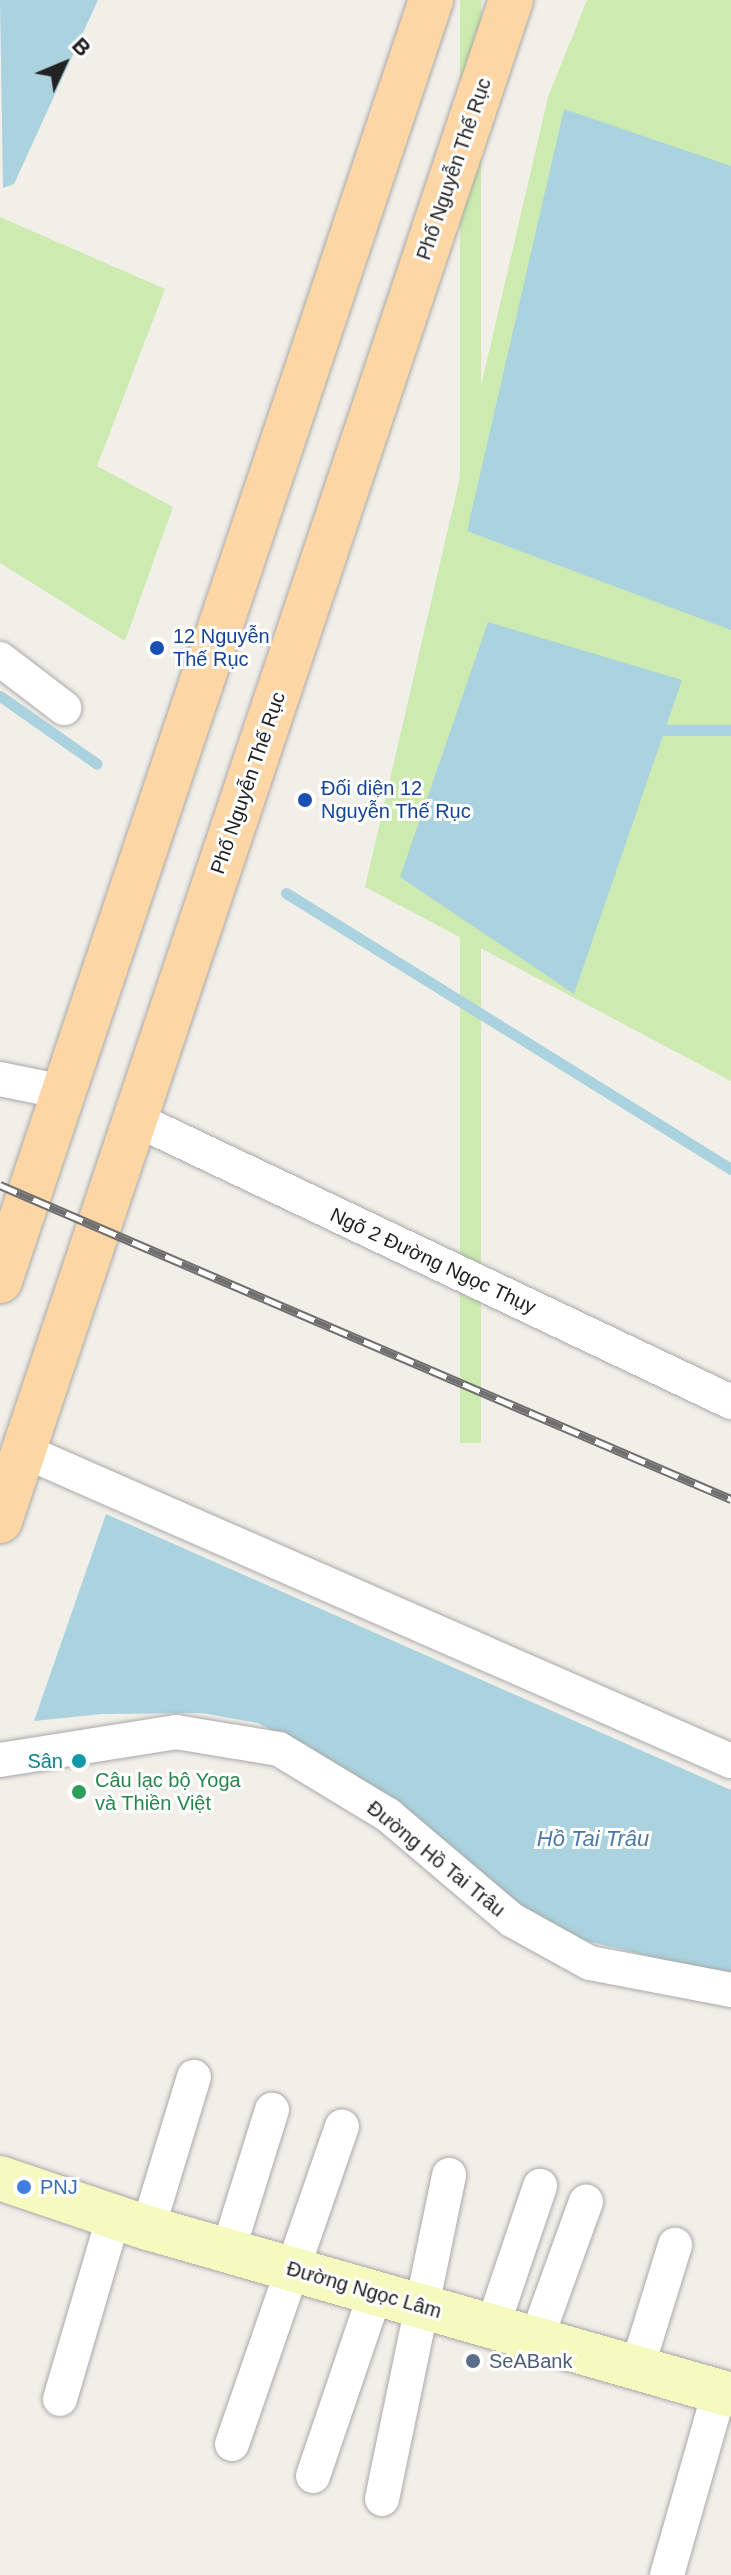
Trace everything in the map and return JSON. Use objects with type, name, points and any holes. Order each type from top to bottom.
[{"type":"main road","points":[[0,1281],[431,0]]},
{"type":"main road","name":"Phố Nguyễn Thế Rục","points":[[0,1521],[511,0]]},
{"type":"main road","name":"Đường Ngọc Lâm","points":[[0,2178],[228,2251],[537,2337],[725,2394]]},
{"type":"street","points":[[0,659],[64,708]]},
{"type":"street","points":[[0,1079],[64,1092]]},
{"type":"street","name":"Ngõ 2 Đường Ngọc Thụy","points":[[135,1119],[731,1402]]},
{"type":"street","points":[[24,1451],[731,1761]]},
{"type":"street","name":"Đường Hồ Tai Trâu","points":[[0,1760],[176,1732],[279,1749],[388,1815],[512,1920],[590,1963],[731,1990]]},
{"type":"street","points":[[60,2399],[131,2222],[194,2077]]},
{"type":"street","points":[[228,2251],[272,2110]]},
{"type":"street","points":[[232,2444],[342,2127]]},
{"type":"street","points":[[382,2499],[449,2175]]},
{"type":"street","points":[[493,2325],[540,2186]]},
{"type":"street","points":[[537,2337],[586,2202]]},
{"type":"street","points":[[637,2368],[675,2245]]},
{"type":"street","points":[[313,2476],[375,2294]]},
{"type":"street","points":[[667,2575],[725,2394]]},
{"type":"green space","points":[[460,0],[481,0],[481,1443],[460,1443]]},
{"type":"green space","points":[[587,0],[731,0],[731,1081],[365,887],[548,97]]},
{"type":"green space","points":[[0,217],[165,289],[97,466],[173,507],[125,641],[0,563]]},
{"type":"water","points":[[0,0],[98,0],[14,184],[3,188]]},
{"type":"water","points":[[564,109],[731,166],[731,630],[467,531]]},
{"type":"water","points":[[488,622],[682,680],[574,994],[400,877]]},
{"type":"water","name":"Hồ Tai Trâu","points":[[106,1514],[731,1790],[731,1976],[550,1932],[308,1750],[258,1723],[202,1713],[102,1714],[34,1721]]},
{"type":"waterway","points":[[0,696],[97,764]]},
{"type":"waterway","points":[[665,730],[731,730]]},
{"type":"waterway","points":[[286,893],[731,1169]]},
{"type":"railway","points":[[0,1185],[731,1499]]},
{"type":"place","name":"12 Nguyễn Thế Rục","points":[[157,648]]},
{"type":"place","name":"Đối diện 12 Nguyễn Thế Rục","points":[[305,800]]},
{"type":"place","name":"Sân","points":[[79,1761]]},
{"type":"place","name":"Câu lạc bộ Yoga và Thiền Việt","points":[[79,1792]]},
{"type":"place","name":"PNJ","points":[[24,2187]]},
{"type":"place","name":"SeABank","points":[[473,2361]]}]
